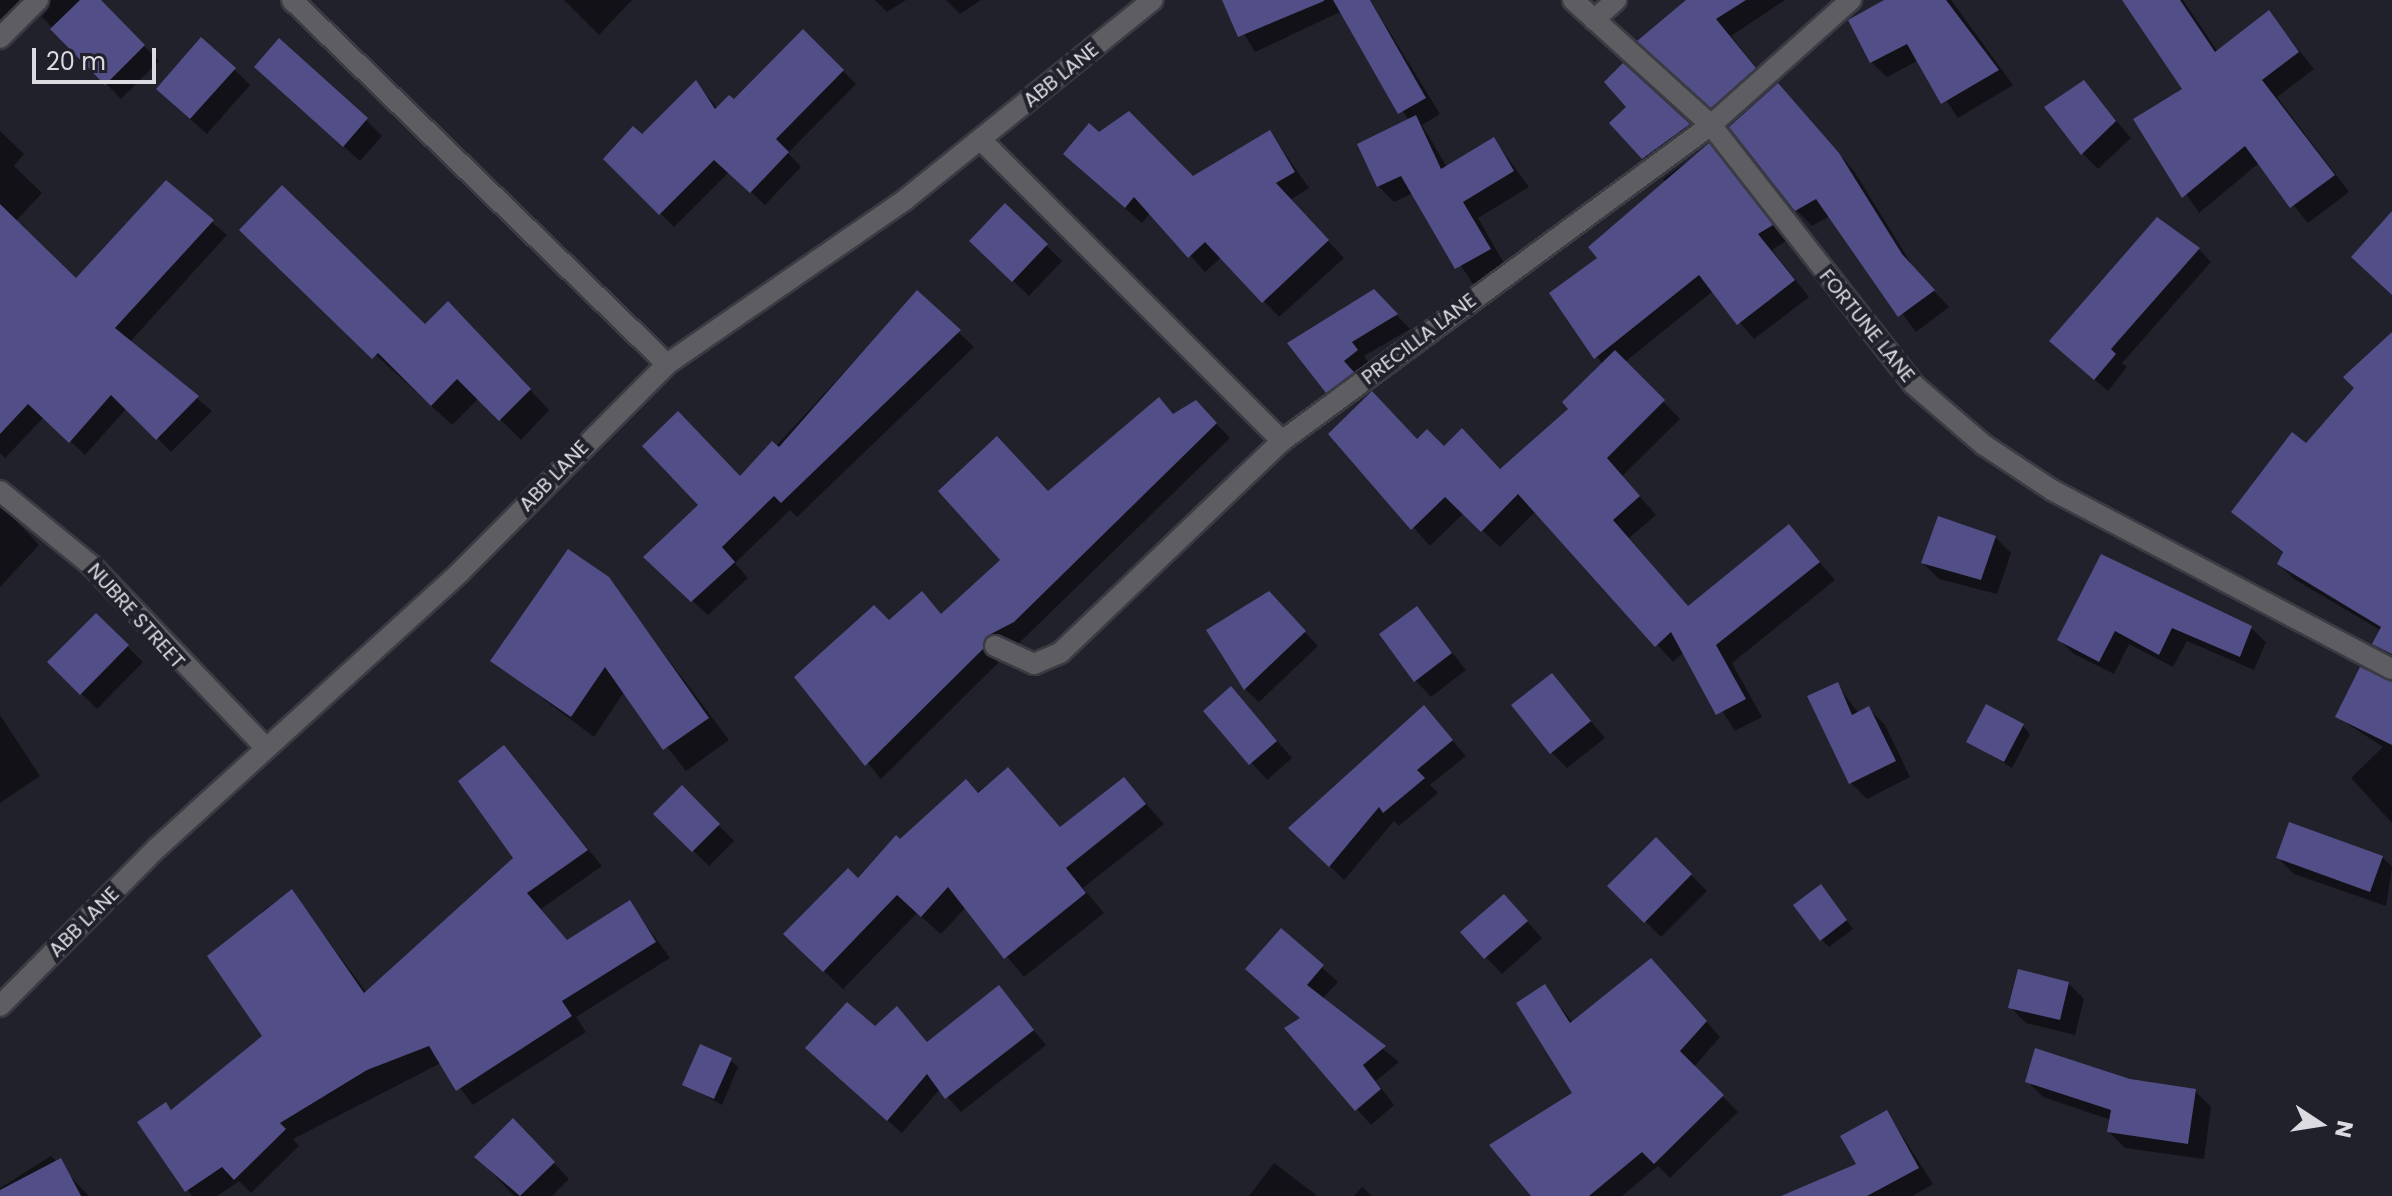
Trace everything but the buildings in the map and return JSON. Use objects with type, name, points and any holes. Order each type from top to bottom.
[{"type":"street","points":[[0,38],[38,0]]},
{"type":"street","points":[[292,0],[667,364]]},
{"type":"street","name":"ABB LANE","points":[[0,1006],[266,748],[460,572],[667,364],[981,140],[1153,0]]},
{"type":"street","name":"FORTUNE LANE","points":[[1573,0],[1711,125],[1913,384],[1984,445],[2052,490],[2392,669]]},
{"type":"street","points":[[1594,20],[1616,0]]},
{"type":"street","name":"PRECILLA LANE","points":[[995,646],[1047,662],[1282,441],[1711,125],[1851,0]]},
{"type":"street","points":[[981,140],[1282,441]]},
{"type":"street","name":"NUBRE STREET","points":[[0,491],[92,566],[266,748]]}]
